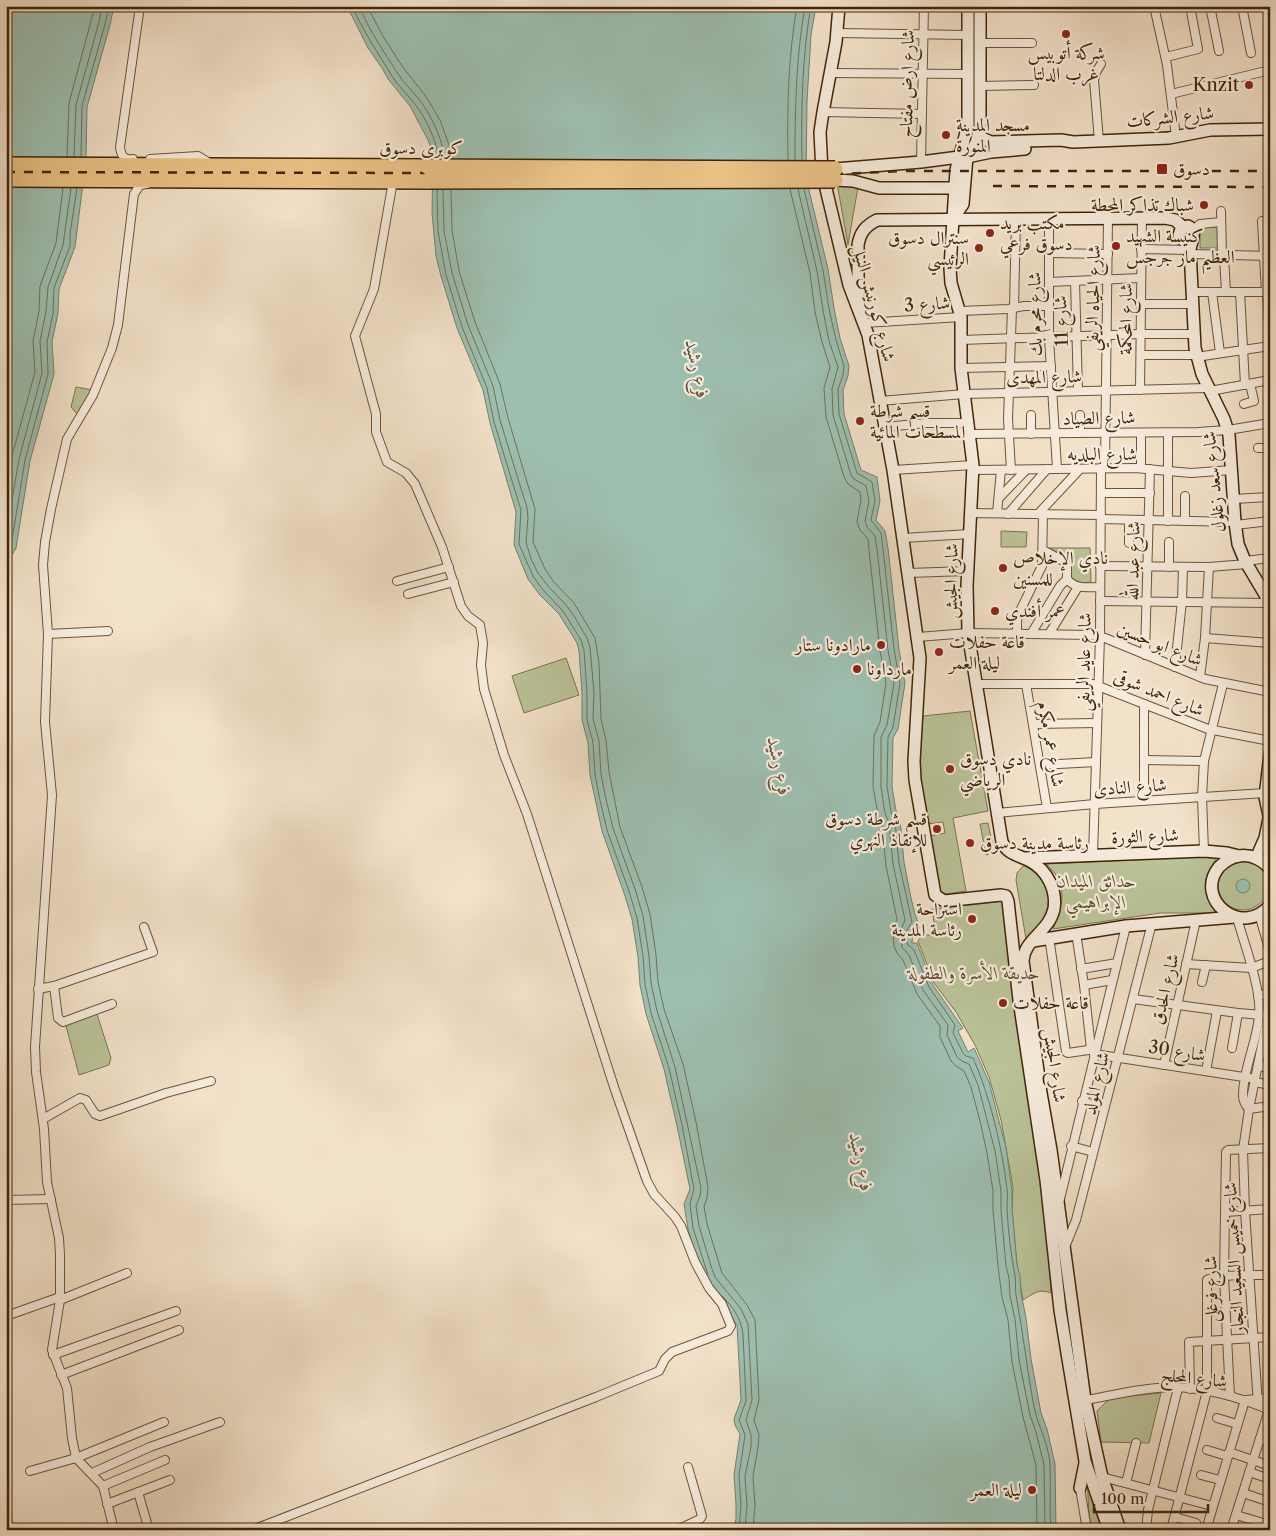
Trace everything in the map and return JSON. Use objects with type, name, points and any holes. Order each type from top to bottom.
[{"type":"highway","name":"كوبرى دسوق","points":[[6,165],[177,173],[231,180],[393,181],[428,174]]},
{"type":"highway","name":"كوبرى دسوق","points":[[6,179],[177,173],[215,167],[428,174],[835,175]]},
{"type":"main road","name":"شارع كورنيش النيل","points":[[840,6],[838,33],[820,132],[822,172],[849,285],[870,343],[893,470],[918,637],[920,670],[914,780],[934,890],[939,899],[944,901],[1004,895]]},
{"type":"main road","name":"شارع الجيش","points":[[968,6],[968,130],[955,188],[950,274],[961,314],[961,368],[973,468],[967,571],[968,633],[1001,838],[1004,847],[1010,853],[1037,865],[1043,871],[1054,892],[1052,916],[1044,930],[1026,948],[1023,961],[1040,1093],[1051,1150],[1084,1400],[1102,1476],[1120,1530]]},
{"type":"main road","name":"شارع الجيش","points":[[963,157],[973,150],[978,136],[980,121],[980,6]]},
{"type":"main road","name":"شارع الشركات","points":[[978,136],[991,142],[1061,140],[1073,142],[1176,137],[1200,130],[1270,129]]},
{"type":"main road","name":"شارع الشركات","points":[[835,175],[1000,150],[1062,146],[1073,142]]},
{"type":"main road","name":"شارع الجيش","points":[[953,219],[961,208],[964,199],[963,157]]},
{"type":"main road","points":[[835,175],[853,182],[879,188],[955,188]]},
{"type":"main road","points":[[858,311],[859,237],[869,224],[885,219],[1170,218],[1190,231]]},
{"type":"main road","name":"شارع سعد زغلول","points":[[1190,231],[1196,356],[1209,390],[1228,430],[1238,544],[1246,563],[1270,603]]},
{"type":"main road","points":[[1236,917],[1218,905],[1212,885],[1216,871],[1220,866],[1226,861],[1254,855],[1265,838],[1269,813],[1266,793],[1270,754]]},
{"type":"main road","name":"شارع الثورة","points":[[1023,858],[1204,851],[1254,855]]},
{"type":"main road","points":[[1254,855],[1270,869]]},
{"type":"main road","name":"شارع الجيش","points":[[1004,895],[1008,901],[1019,1000],[1050,1215],[1060,1310],[1085,1461],[1109,1530]]},
{"type":"main road","points":[[1033,941],[1049,937],[1152,923],[1236,917],[1248,918],[1263,914],[1270,905]]},
{"type":"main road","points":[[1080,1488],[1085,1461]]},
{"type":"street","points":[[140,6],[120,147],[121,155],[124,158],[131,159],[198,156],[215,167]]},
{"type":"street","name":"شارع ارض مفتاح","points":[[921,162],[924,6]]},
{"type":"street","points":[[1154,6],[1166,57],[1176,137]]},
{"type":"street","points":[[1166,57],[1198,49],[1190,6]]},
{"type":"street","points":[[1210,6],[1219,51]]},
{"type":"street","points":[[1242,6],[1251,52]]},
{"type":"street","points":[[838,33],[968,34]]},
{"type":"street","points":[[980,43],[1032,43]]},
{"type":"street","points":[[1098,141],[1094,80],[1101,64]]},
{"type":"street","points":[[1171,94],[1270,70]]},
{"type":"street","points":[[830,73],[968,74]]},
{"type":"street","points":[[980,86],[1034,85]]},
{"type":"street","points":[[823,112],[922,114]]},
{"type":"street","points":[[114,1530],[103,1486],[76,1458],[72,1438],[69,1395],[53,1355],[52,1345],[60,1299],[59,1238],[47,1182],[43,1119],[35,1061],[38,989],[52,795],[45,722],[48,634],[43,565],[49,518],[67,440],[93,395],[112,348],[119,319],[134,194],[138,187],[143,184],[220,186],[227,185],[231,180]]},
{"type":"street","points":[[252,1530],[659,1371],[665,1359],[672,1352],[731,1328],[722,1304],[709,1288],[675,1217],[650,1189],[647,1181],[611,1078],[484,689],[481,665],[483,643],[480,626],[465,613],[429,513],[415,484],[406,473],[386,460],[376,432],[376,414],[356,338],[356,331],[374,289],[393,181]]},
{"type":"street","points":[[1221,211],[1226,292]]},
{"type":"street","name":"شارع محرم بك","points":[[1049,218],[1049,338],[1057,469]]},
{"type":"street","name":"شارع الحياه الريفي","points":[[1103,468],[1108,336],[1108,218]]},
{"type":"street","name":"شارع المحكمة","points":[[1140,390],[1142,218]]},
{"type":"street","points":[[1011,470],[1009,393],[1016,219]]},
{"type":"street","points":[[1262,221],[1267,256],[1270,337]]},
{"type":"street","points":[[1190,231],[1200,224],[1221,222]]},
{"type":"street","points":[[1142,249],[1223,256],[1267,256]]},
{"type":"street","points":[[1049,253],[1108,254]]},
{"type":"street","points":[[1049,282],[1141,278]]},
{"type":"street","name":"شارع 11","points":[[1075,280],[1078,391]]},
{"type":"street","points":[[1141,304],[1192,298],[1212,292],[1268,292]]},
{"type":"street","points":[[1212,292],[1220,353]]},
{"type":"street","points":[[1240,292],[1248,384],[1254,401],[1244,404]]},
{"type":"street","name":"شارع 3","points":[[864,324],[1024,306],[1049,306]]},
{"type":"street","points":[[960,340],[1194,334]]},
{"type":"street","points":[[1141,354],[1196,356],[1270,346]]},
{"type":"street","points":[[961,368],[1051,366]]},
{"type":"street","name":"شارع المهدى","points":[[880,402],[964,394],[1209,390],[1270,380]]},
{"type":"street","points":[[1031,415],[1031,434]]},
{"type":"street","points":[[1080,415],[1080,433]]},
{"type":"street","name":"شارع الصياد","points":[[885,427],[926,423],[1009,434],[1055,434],[1228,430],[1270,423]]},
{"type":"street","points":[[1168,432],[1168,520]]},
{"type":"street","points":[[1141,433],[1141,468]]},
{"type":"street","points":[[1258,448],[1270,448]]},
{"type":"street","name":"شارع عايد الريفي","points":[[1093,855],[1103,468]]},
{"type":"street","name":"شارع البلديه","points":[[893,470],[1141,468],[1191,473],[1232,470]]},
{"type":"street","points":[[1008,514],[1048,469]]},
{"type":"street","points":[[1017,634],[1019,613],[1040,572],[1043,561],[1040,514],[1080,469]]},
{"type":"street","name":"شارع عبد الله","points":[[1145,655],[1148,601],[1150,469]]},
{"type":"street","points":[[998,514],[1001,470]]},
{"type":"street","points":[[999,498],[1026,470]]},
{"type":"street","points":[[1101,493],[1150,493]]},
{"type":"street","points":[[1185,496],[1185,521]]},
{"type":"street","points":[[1234,499],[1270,497]]},
{"type":"street","points":[[971,513],[1040,514],[1235,524],[1270,521]]},
{"type":"street","points":[[1129,520],[1129,543]]},
{"type":"street","points":[[903,538],[970,534]]},
{"type":"street","points":[[1169,542],[1169,566]]},
{"type":"street","points":[[1043,550],[1065,562],[1067,579],[1073,585],[1078,587],[1100,587]]},
{"type":"street","points":[[1100,566],[1209,567],[1270,558]]},
{"type":"street","points":[[397,581],[449,567]]},
{"type":"street","points":[[1175,667],[1182,601],[1183,567]]},
{"type":"street","points":[[1200,677],[1205,638],[1209,567]]},
{"type":"street","points":[[908,573],[967,571]]},
{"type":"street","points":[[1031,634],[1060,586],[1067,579]]},
{"type":"street","points":[[408,594],[454,582]]},
{"type":"street","points":[[1049,634],[1078,587]]},
{"type":"street","points":[[1100,600],[1270,603]]},
{"type":"street","points":[[48,634],[108,631]]},
{"type":"street","name":"شارع ابو حسين","points":[[918,637],[968,633],[1086,634],[1100,637],[1200,677],[1223,684],[1270,692]]},
{"type":"street","points":[[1205,638],[1270,643]]},
{"type":"street","name":"شارع احمد شوقى","points":[[975,684],[1098,685],[1212,730],[1270,741]]},
{"type":"street","name":"شارع عمر مكرم","points":[[1026,684],[1047,808]]},
{"type":"street","points":[[1204,851],[1202,797],[1204,761],[1223,684]]},
{"type":"street","points":[[1144,704],[1144,800]]},
{"type":"street","points":[[1033,724],[1097,723]]},
{"type":"street","points":[[1144,760],[1204,761]]},
{"type":"street","points":[[1040,765],[1096,762]]},
{"type":"street","name":"شارع النادى","points":[[996,813],[1144,800],[1266,793]]},
{"type":"street","points":[[1263,914],[1270,952]]},
{"type":"street","name":"شارع خميس السعيد النجار","points":[[1236,917],[1258,996],[1259,1015],[1243,1095],[1249,1109]]},
{"type":"street","name":"شارع الحدق","points":[[1164,1065],[1196,920]]},
{"type":"street","name":"شارع المولد","points":[[1064,1248],[1076,1220],[1152,923]]},
{"type":"street","points":[[1058,1204],[1093,1051],[1126,926]]},
{"type":"street","points":[[38,989],[54,986],[153,952],[144,927]]},
{"type":"street","points":[[1076,933],[1093,1051]]},
{"type":"street","name":"شارع 30","points":[[1049,937],[1066,1052],[1093,1051],[1117,1058],[1246,1077],[1270,1085]]},
{"type":"street","points":[[1186,964],[1251,968],[1270,961]]},
{"type":"street","points":[[1081,969],[1117,963]]},
{"type":"street","points":[[1202,982],[1206,965]]},
{"type":"street","points":[[1084,985],[1112,980]]},
{"type":"street","points":[[54,986],[58,1018],[63,1022],[112,1004]]},
{"type":"street","points":[[1258,996],[1270,993]]},
{"type":"street","points":[[1133,999],[1238,1014],[1269,1015]]},
{"type":"street","points":[[1206,1071],[1217,1011]]},
{"type":"street","points":[[1232,1048],[1238,1014]]},
{"type":"street","name":"شارع خميس السعيد النجار","points":[[1258,1402],[1245,1210],[1244,1150],[1249,1109],[1269,1015]]},
{"type":"street","points":[[1258,1066],[1270,1068]]},
{"type":"street","points":[[43,1119],[80,1098],[86,1100],[95,1114],[100,1116],[166,1093],[211,1081]]},
{"type":"street","points":[[1082,1101],[1104,1108]]},
{"type":"street","points":[[1249,1109],[1269,1106],[1270,1159]]},
{"type":"street","points":[[1071,1146],[1093,1152]]},
{"type":"street","points":[[1244,1150],[1269,1148]]},
{"type":"street","name":"شارع فرغلى","points":[[1230,1396],[1224,1277],[1227,1151],[1244,1150]]},
{"type":"street","points":[[6,1200],[51,1200]]},
{"type":"street","points":[[1226,1212],[1270,1209]]},
{"type":"street","points":[[6,1316],[60,1299],[127,1274]]},
{"type":"street","points":[[1172,1530],[1207,1391],[1206,1282],[1209,1278],[1270,1274]]},
{"type":"street","points":[[53,1355],[176,1311]]},
{"type":"street","points":[[62,1375],[179,1330]]},
{"type":"street","points":[[1190,1389],[1188,1343],[1207,1340],[1270,1337]]},
{"type":"street","name":"شارع المحلج","points":[[1084,1400],[1158,1388],[1178,1388],[1207,1391],[1258,1402],[1270,1410]]},
{"type":"street","points":[[1146,1530],[1148,1510],[1178,1388]]},
{"type":"street","points":[[1258,1402],[1270,1398]]},
{"type":"street","points":[[1206,1530],[1244,1400]]},
{"type":"street","points":[[1231,1530],[1270,1410]]},
{"type":"street","points":[[1216,1418],[1237,1424]]},
{"type":"street","points":[[30,1471],[76,1458],[164,1422]]},
{"type":"street","points":[[92,1473],[150,1447],[220,1422]]},
{"type":"street","points":[[1260,1439],[1270,1442]]},
{"type":"street","points":[[1126,1483],[1136,1442]]},
{"type":"street","points":[[1208,1450],[1253,1460],[1270,1466]]},
{"type":"street","points":[[103,1486],[165,1460]]},
{"type":"street","points":[[677,1530],[700,1519],[702,1516],[688,1467]]},
{"type":"street","points":[[1249,1472],[1270,1479]]},
{"type":"street","points":[[1201,1475],[1220,1480]]},
{"type":"street","points":[[1102,1476],[1212,1506]]},
{"type":"street","points":[[107,1504],[170,1480]]},
{"type":"street","points":[[1080,1488],[1087,1530]]},
{"type":"street","points":[[138,1492],[149,1530]]},
{"type":"street","points":[[1243,1493],[1270,1502]]},
{"type":"street","points":[[1236,1515],[1270,1526]]},
{"type":"street","points":[[1175,1517],[1196,1523]]},
{"type":"green space","points":[[837,183],[858,187],[848,245]]},
{"type":"green space","points":[[1200,227],[1220,227],[1220,248],[1200,248]]},
{"type":"green space","points":[[76,387],[93,390],[86,405],[77,414],[71,407]]},
{"type":"green space","points":[[1001,531],[1027,532],[1026,547],[1001,547]]},
{"type":"green space","points":[[1049,548],[1090,548],[1091,582],[1078,584],[1070,576],[1070,559]]},
{"type":"green space","points":[[566,658],[579,695],[524,713],[512,676]]},
{"type":"green space","name":"نادي دسوق الرياضي","points":[[970,711],[988,811],[953,818],[966,891],[946,894],[938,890],[930,836],[945,833],[943,822],[928,824],[921,785],[920,753],[923,716]]},
{"type":"green space","points":[[988,823],[993,847],[989,854],[986,855],[980,824]]},
{"type":"green space","name":"حدائق الميدان الإبراهيمي","points":[[1218,856],[1210,870],[1206,885],[1209,899],[1218,913],[1160,913],[1053,929],[1062,895],[1058,879],[1046,864]]},
{"type":"green space","points":[[1238,860],[1248,860],[1261,867],[1268,880],[1268,890],[1261,903],[1248,910],[1238,910],[1229,906],[1222,899],[1218,890],[1218,880],[1222,871],[1229,864]]},
{"type":"green space","points":[[1023,866],[1036,873],[1044,882],[1048,891],[1046,911],[1042,921],[1026,939],[1016,880],[1017,873]]},
{"type":"green space","name":"حديقة الأسرة والطفولة","points":[[1004,901],[1044,1192],[1051,1293],[1040,1291],[1023,1300],[1017,1265],[1012,1209],[1013,1187],[1001,1120],[989,1077],[975,1045],[956,1012],[934,983],[918,941],[922,935],[936,935],[932,909]]},
{"type":"green space","points":[[96,1011],[111,1058],[109,1065],[79,1075],[65,1022]]},
{"type":"green space","points":[[1161,1393],[1149,1443],[1101,1442],[1097,1411],[1110,1398]]},
{"type":"green space","points":[[1087,1477],[1092,1502],[1102,1530],[1092,1530],[1089,1515]]},
{"type":"water","points":[[6,6],[114,6],[87,107],[86,159],[75,247],[59,289],[58,313],[52,342],[54,374],[30,461],[16,548],[12,555],[6,580]]},
{"type":"water","name":"فرع رشيد","points":[[347,6],[816,6],[811,35],[807,101],[806,178],[828,269],[840,338],[849,366],[843,390],[844,414],[861,470],[877,477],[880,501],[876,520],[885,531],[888,548],[899,649],[905,683],[898,729],[893,738],[892,786],[896,811],[900,820],[904,862],[911,898],[920,928],[913,930],[912,943],[917,943],[933,985],[963,1028],[958,1031],[968,1052],[974,1048],[989,1082],[1006,1148],[1012,1190],[1017,1265],[1031,1359],[1041,1413],[1047,1429],[1055,1464],[1056,1530],[733,1530],[736,1519],[734,1475],[740,1434],[734,1419],[741,1400],[737,1325],[700,1270],[688,1229],[684,1204],[690,1189],[677,1126],[664,1069],[646,1014],[640,985],[632,919],[602,831],[590,775],[588,743],[582,720],[582,693],[577,643],[559,614],[539,594],[528,579],[514,545],[516,512],[490,423],[483,390],[457,328],[436,256],[432,213],[433,154],[428,140],[410,106],[388,79],[368,48]]},
{"type":"water","points":[[1240,879],[1246,879],[1250,886],[1246,893],[1240,893],[1236,889],[1236,883]]},
{"type":"railway","points":[[6,172],[839,174],[903,171],[1270,171]]},
{"type":"railway","points":[[993,186],[1270,187]]},
{"type":"place","name":"شركة أتوبيس غرب الدلتا","points":[[1066,34]]},
{"type":"place","name":"Knzit","points":[[1249,85]]},
{"type":"place","name":"مسجد المدينة المنورة","points":[[946,135]]},
{"type":"place","name":"دسوق","points":[[1162,169]]},
{"type":"place","name":"شباك تذاكر المحطة","points":[[1204,205]]},
{"type":"place","name":"مكتب بريد دسوق فرعي","points":[[990,233]]},
{"type":"place","name":"كنيسة الشهيد العظيم مار جرجس","points":[[1116,246]]},
{"type":"place","name":"سنترال دسوق الرئيسي","points":[[979,248]]},
{"type":"place","name":"قسم شرطة المسطحات المائية","points":[[860,421]]},
{"type":"place","name":"نادي الإخلاص للمسنين","points":[[1003,568]]},
{"type":"place","name":"عمر أفندي","points":[[995,611]]},
{"type":"place","name":"مارادونا ستار","points":[[881,645]]},
{"type":"place","name":"قاعة حفلات ليلة العمر","points":[[939,652]]},
{"type":"place","name":"مارداونا","points":[[857,669]]},
{"type":"place","name":"نادي دسوق الرياضي","points":[[950,769]]},
{"type":"place","name":"قسم شرطة دسوق للإنقاذ النهري","points":[[937,829]]},
{"type":"place","name":"رئاسة مدينة دسوق","points":[[970,843]]},
{"type":"place","name":"استراحة رئاسة المدينة","points":[[972,919]]},
{"type":"place","name":"قاعة حفلات","points":[[1003,1003]]},
{"type":"place","name":"ليلة العمر","points":[[1032,1490]]}]
